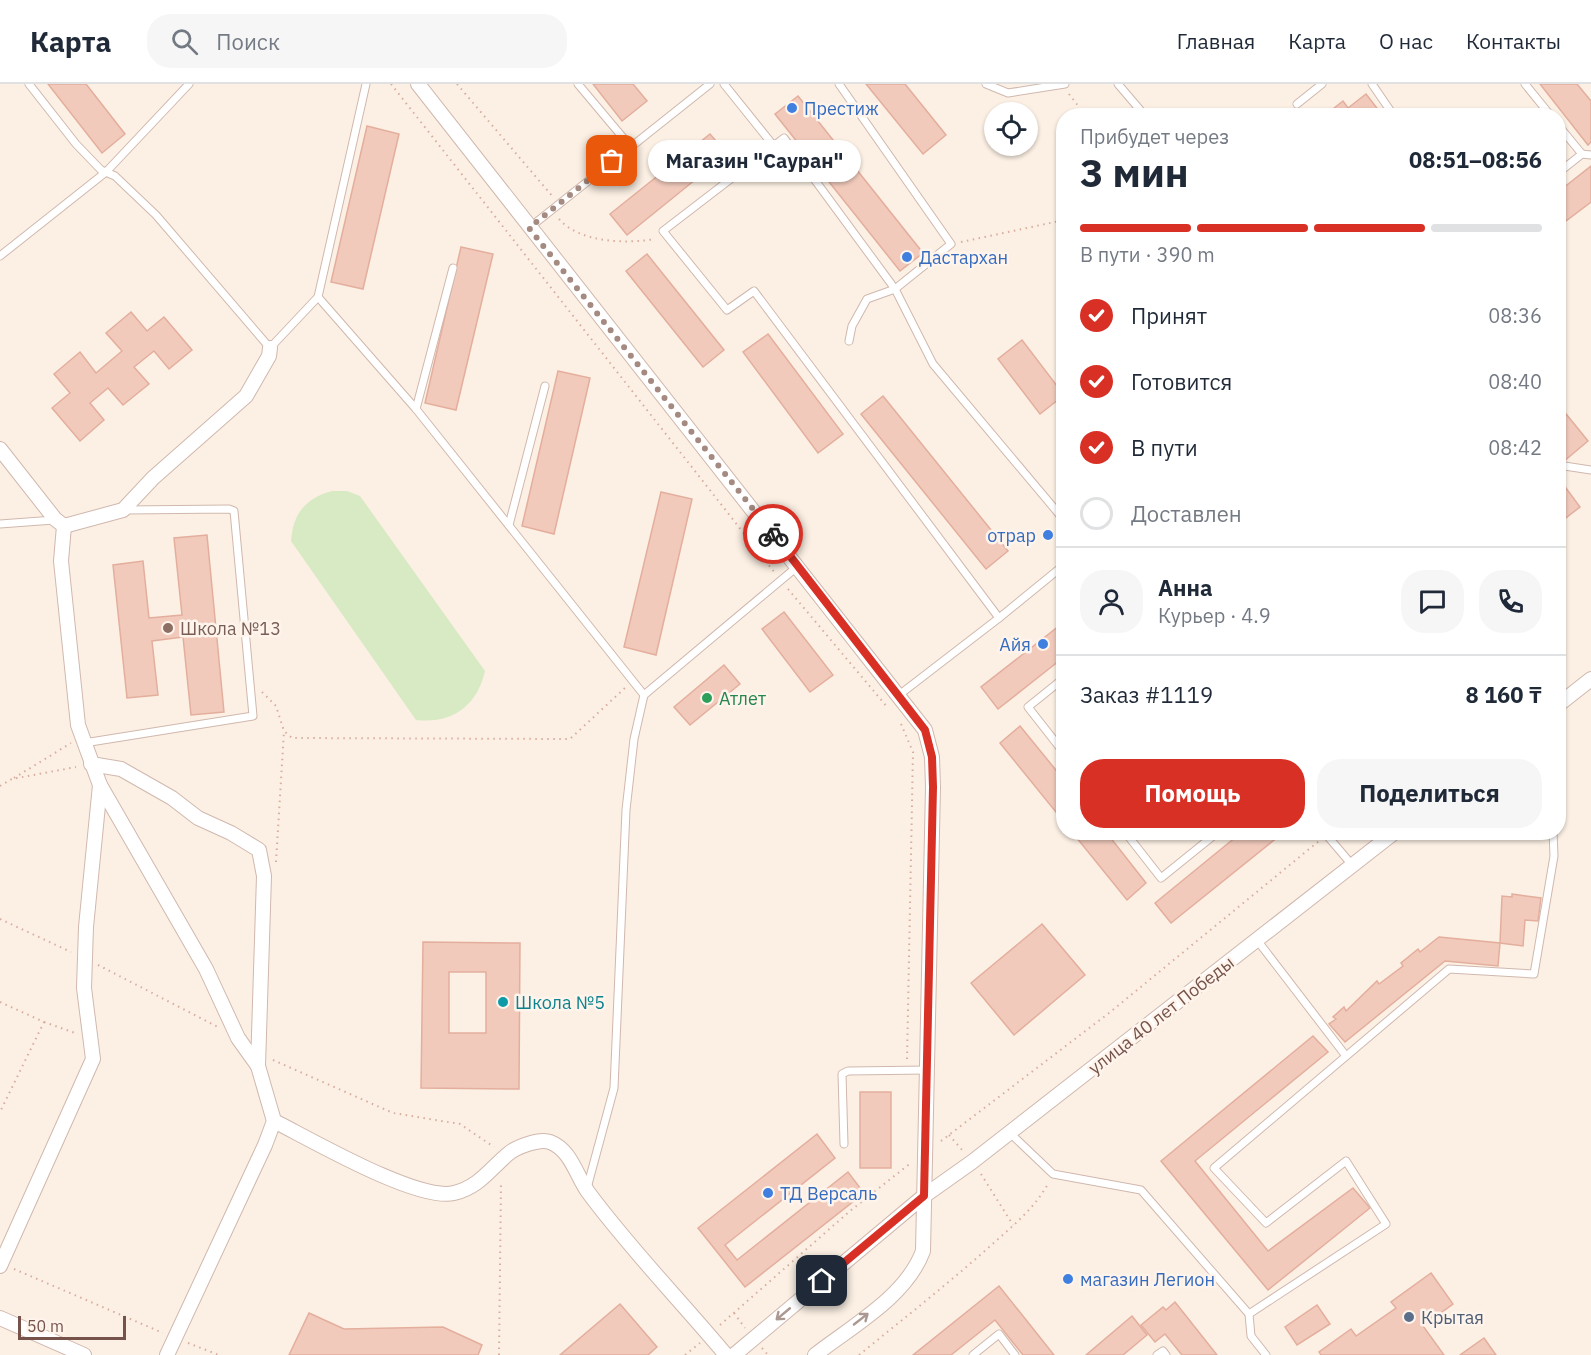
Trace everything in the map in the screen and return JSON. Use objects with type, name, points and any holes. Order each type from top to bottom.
[{"type":"street","points":[[418,84],[925,730],[932,757],[923,1251],[916,1269],[898,1290],[815,1355]]},
{"type":"street","points":[[59,523],[123,510],[153,478],[246,396],[269,356],[270,348]]},
{"type":"street","points":[[0,450],[59,523],[78,725],[100,785],[206,969],[238,1038],[262,1061]]},
{"type":"street","points":[[1566,699],[1591,679]]},
{"type":"street","points":[[91,764],[121,769],[172,798],[198,818],[231,833],[259,850],[264,876],[262,1061],[274,1121],[266,1145],[167,1355]]},
{"type":"street","points":[[0,1265],[93,1059],[84,988],[100,785]]},
{"type":"street","name":"улица 40 лет Победы","points":[[734,1355],[924,1196],[1010,1133],[1385,840]]},
{"type":"street","points":[[274,1121],[407,1186],[444,1195],[468,1189],[509,1152],[536,1142],[549,1141],[566,1153],[587,1191],[726,1355]]},
{"type":"street","points":[[0,1318],[84,1355]]},
{"type":"lane","points":[[29,84],[76,144],[156,215],[270,348],[318,297],[366,84]]},
{"type":"lane","points":[[0,256],[106,172],[189,84]]},
{"type":"lane","points":[[578,84],[630,146]]},
{"type":"lane","points":[[529,228],[710,84]]},
{"type":"lane","points":[[724,84],[773,145]]},
{"type":"lane","points":[[839,84],[951,244],[895,289],[867,299],[852,326],[849,341]]},
{"type":"lane","points":[[986,84],[1008,93],[1064,85]]},
{"type":"lane","points":[[1118,84],[1138,108]]},
{"type":"lane","points":[[1297,104],[1322,84]]},
{"type":"lane","points":[[1372,84],[1388,108]]},
{"type":"lane","points":[[1525,84],[1544,108]]},
{"type":"lane","points":[[1566,135],[1582,154],[1591,155]]},
{"type":"lane","points":[[999,618],[754,291],[727,309],[663,231],[784,138],[895,289],[933,363],[1056,510]]},
{"type":"lane","points":[[1566,167],[1582,154]]},
{"type":"lane","points":[[416,409],[453,268]]},
{"type":"lane","points":[[318,297],[416,409],[644,695]]},
{"type":"lane","points":[[509,525],[545,386]]},
{"type":"lane","points":[[1566,466],[1591,470]]},
{"type":"lane","points":[[83,739],[251,718],[250,679],[234,512],[229,509],[123,510]]},
{"type":"lane","points":[[0,524],[59,523]]},
{"type":"lane","points":[[587,1191],[614,1088],[626,810],[634,739],[644,695],[798,566]]},
{"type":"lane","points":[[899,695],[1056,572]]},
{"type":"lane","points":[[1056,684],[1028,707],[1056,743]]},
{"type":"lane","points":[[1131,840],[1161,879],[1208,840]]},
{"type":"lane","points":[[1330,840],[1353,866]]},
{"type":"lane","points":[[1249,1314],[1386,1224],[1346,1161],[1266,1223],[1214,1168],[1449,969],[1534,974],[1554,856],[1553,840]]},
{"type":"lane","points":[[1257,940],[1346,1056]]},
{"type":"lane","points":[[844,1144],[842,1074],[848,1071],[928,1070]]},
{"type":"lane","points":[[1010,1133],[1053,1174],[1141,1190],[1249,1314],[1251,1336],[1266,1355]]},
{"type":"lane","points":[[973,1355],[999,1334],[1015,1355]]},
{"type":"lane","points":[[1157,1355],[1163,1351],[1166,1355]]},
{"type":"path","points":[[391,84],[781,581],[893,713]]},
{"type":"path","points":[[457,84],[559,204]]},
{"type":"path","points":[[1064,85],[1080,108]]},
{"type":"path","points":[[551,210],[566,227],[584,234],[631,243],[668,237]]},
{"type":"path","points":[[951,244],[1056,222]]},
{"type":"path","points":[[250,679],[276,706],[284,731],[275,873]]},
{"type":"path","points":[[284,731],[292,738],[570,740],[632,680]]},
{"type":"path","points":[[900,722],[913,752],[907,1070]]},
{"type":"path","points":[[0,786],[83,739]]},
{"type":"path","points":[[12,779],[91,764]]},
{"type":"path","points":[[685,1355],[850,1211],[926,1150],[950,1135],[1108,1013],[1318,840]]},
{"type":"path","points":[[0,919],[85,958],[238,1038]]},
{"type":"path","points":[[0,1002],[44,1022],[90,1038]]},
{"type":"path","points":[[0,1112],[44,1022]]},
{"type":"path","points":[[262,1061],[393,1113],[460,1124],[491,1143],[502,1160],[499,1355]]},
{"type":"path","points":[[950,1135],[972,1162],[1014,1225]]},
{"type":"path","points":[[859,1355],[949,1283],[1014,1225],[1038,1202],[1053,1174]]},
{"type":"path","points":[[0,1265],[219,1355]]},
{"type":"green space","points":[[332,491],[347,491],[360,496],[485,671],[476,694],[461,710],[441,719],[416,720],[291,541],[295,522],[302,508],[315,498]]},
{"type":"building","points":[[48,84],[86,84],[125,134],[102,153]]},
{"type":"building","points":[[593,84],[633,84],[647,101],[622,121]]},
{"type":"building","points":[[866,84],[905,84],[946,135],[923,154]]},
{"type":"building","points":[[1540,84],[1577,84],[1591,101],[1591,142],[1588,145],[1566,117],[1566,108],[1559,108]]},
{"type":"building","points":[[1366,94],[1377,108],[1348,108]]},
{"type":"building","points":[[798,96],[923,253],[900,271],[775,114]]},
{"type":"building","points":[[1343,101],[1348,108],[1334,108]]},
{"type":"building","points":[[367,126],[399,134],[363,289],[331,282]]},
{"type":"building","points":[[710,134],[727,154],[627,235],[610,214]]},
{"type":"building","points":[[1591,166],[1591,202],[1566,221],[1566,186]]},
{"type":"building","points":[[461,247],[493,254],[456,410],[425,403]]},
{"type":"building","points":[[647,254],[724,350],[703,367],[626,271]]},
{"type":"building","points":[[131,312],[147,331],[164,317],[192,350],[169,369],[154,351],[134,367],[149,384],[123,405],[108,388],[90,403],[104,420],[80,441],[52,408],[70,393],[54,374],[80,352],[96,373],[122,351],[106,333]]},
{"type":"building","points":[[768,334],[843,434],[818,453],[743,352]]},
{"type":"building","points":[[1022,340],[1056,385],[1056,401],[1040,414],[998,359]]},
{"type":"building","points":[[558,371],[590,378],[554,534],[522,526]]},
{"type":"building","points":[[883,396],[1008,551],[986,569],[861,414]]},
{"type":"building","points":[[1566,414],[1588,441],[1566,459]]},
{"type":"building","points":[[1566,488],[1580,507],[1566,518]]},
{"type":"building","points":[[661,492],[692,499],[656,655],[624,647]]},
{"type":"building","name":"Школа №13","points":[[207,535],[224,712],[191,715],[183,637],[152,641],[158,695],[127,698],[113,565],[143,561],[149,618],[182,615],[174,538]]},
{"type":"building","points":[[784,612],[833,675],[810,692],[762,629]]},
{"type":"building","points":[[1056,628],[1056,663],[998,709],[981,687]]},
{"type":"building","points":[[724,665],[740,684],[690,725],[674,707]]},
{"type":"building","points":[[1020,726],[1056,770],[1056,812],[1000,743]]},
{"type":"building","points":[[1078,840],[1112,840],[1146,883],[1127,900]]},
{"type":"building","points":[[1232,840],[1274,840],[1171,923],[1155,903]]},
{"type":"building","points":[[1512,894],[1541,898],[1538,921],[1525,920],[1523,946],[1500,943],[1502,896],[1512,897]]},
{"type":"building","points":[[1042,924],[1085,975],[1014,1035],[971,983]]},
{"type":"building","points":[[1439,937],[1500,943],[1498,966],[1445,961],[1345,1042],[1329,1024],[1336,1019],[1333,1017],[1344,1007],[1346,1011],[1377,981],[1379,984],[1403,966],[1401,963],[1418,949],[1420,952]]},
{"type":"building","name":"Школа №5","points":[[423,942],[520,943],[519,1089],[421,1088]],"holes":[[[449,972],[486,972],[486,1033],[449,1033]]]},
{"type":"building","points":[[1313,1036],[1328,1052],[1195,1161],[1268,1251],[1353,1188],[1370,1208],[1268,1290],[1161,1161]]},
{"type":"building","points":[[860,1092],[891,1092],[891,1168],[860,1168]]},
{"type":"building","points":[[817,1134],[835,1158],[725,1245],[737,1260],[848,1172],[864,1193],[745,1287],[698,1228]]},
{"type":"building","name":"Крытая","points":[[1431,1273],[1453,1304],[1423,1326],[1444,1355],[1321,1355],[1319,1352],[1351,1329],[1356,1336],[1396,1308],[1391,1302]]},
{"type":"building","points":[[999,1286],[1054,1355],[1023,1355],[995,1320],[951,1355],[913,1355]]},
{"type":"building","points":[[1175,1302],[1217,1355],[1182,1355],[1165,1334],[1155,1342],[1141,1325],[1163,1307],[1166,1310]]},
{"type":"building","points":[[620,1304],[657,1347],[648,1355],[560,1355]]},
{"type":"building","points":[[1317,1305],[1330,1324],[1297,1345],[1285,1327]]},
{"type":"building","points":[[309,1313],[344,1329],[443,1327],[482,1345],[478,1355],[289,1355]]},
{"type":"building","points":[[1132,1316],[1147,1335],[1123,1355],[1086,1355]]},
{"type":"building","name":"Крытая","points":[[1484,1338],[1496,1355],[1460,1355]]},
{"type":"way so far","points":[[612,161],[529,228],[773,534]]},
{"type":"place","name":"Престиж","points":[[792,108]]},
{"type":"place","name":"Магазин \"Сауран\"","points":[[612,161]]},
{"type":"place","name":"Дастархан","points":[[907,257]]},
{"type":"place","name":"отрар","points":[[1048,535]]},
{"type":"place","name":"Школа №13","points":[[168,628]]},
{"type":"place","name":"Айя","points":[[1043,644]]},
{"type":"place","name":"Атлет","points":[[707,698]]},
{"type":"place","name":"Школа №5","points":[[503,1002]]},
{"type":"place","name":"ТД Версаль","points":[[768,1193]]},
{"type":"place","name":"магазин Легион","points":[[1068,1279]]},
{"type":"place","name":"Крытая","points":[[1409,1317]]},
{"type":"route","points":[[773,534],[925,730],[932,757],[933,858],[924,1196],[822,1281]]}]
